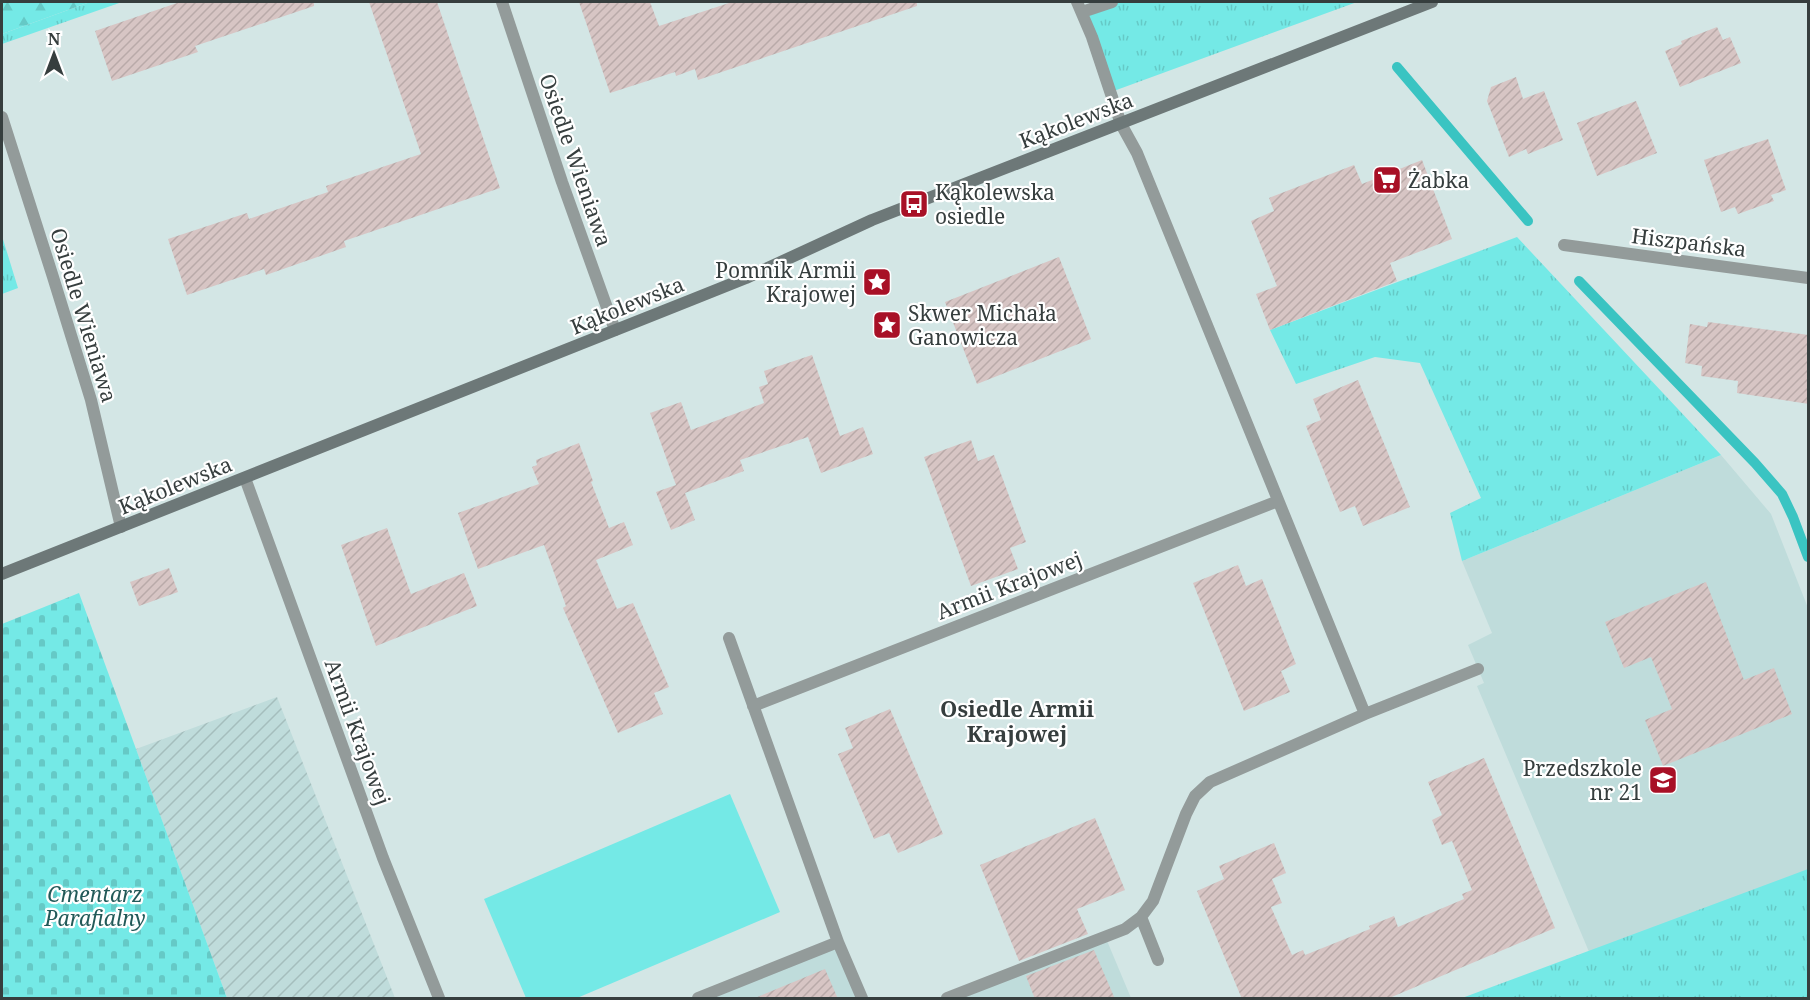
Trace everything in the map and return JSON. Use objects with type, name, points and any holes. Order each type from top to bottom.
[{"type":"street","name":"Osiedle Wieniawa","points":[[502,2],[562,182],[615,330]]},
{"type":"street","points":[[1112,2],[1080,7],[1121,124],[1141,163],[1365,714]]},
{"type":"street","name":"Kąkolewska","points":[[2,574],[746,278],[872,220],[1432,2]]},
{"type":"street","name":"Osiedle Wieniawa","points":[[2,117],[91,400],[121,527]]},
{"type":"street","name":"Hiszpańska","points":[[1564,245],[1809,278]]},
{"type":"street","name":"Armii Krajowej","points":[[245,478],[383,858],[439,999]]},
{"type":"street","name":"Armii Krajowej","points":[[753,706],[1278,501]]},
{"type":"street","points":[[729,638],[838,942],[862,999]]},
{"type":"street","points":[[947,999],[1125,929],[1141,917],[1153,902],[1195,796],[1210,782],[1365,714],[1478,669]]},
{"type":"street","points":[[1141,917],[1158,960]]},
{"type":"street","points":[[698,999],[838,942]]},
{"type":"shaded area","name":"Przedszkole nr 21","points":[[1721,455],[1771,514],[1808,608],[1808,874],[1595,966],[1477,686],[1484,683],[1468,645],[1492,633],[1462,561]]},
{"type":"shaded area","points":[[277,697],[395,998],[227,998],[136,749]]},
{"type":"shaded area","points":[[1105,936],[1131,998],[947,998]]},
{"type":"shaded area","points":[[838,942],[862,998],[698,998]]},
{"type":"green space","points":[[2,2],[90,2],[2,34]]},
{"type":"green space","points":[[90,2],[122,2],[2,44],[2,34]]},
{"type":"green space","points":[[1112,2],[1357,2],[1111,92],[1082,12]]},
{"type":"green space","points":[[2,236],[18,288],[2,294]]},
{"type":"green space","points":[[1517,237],[1721,455],[1462,561],[1450,513],[1481,498],[1420,363],[1375,357],[1296,384],[1270,330]]},
{"type":"green space","name":"Cmentarz Parafialny","points":[[79,593],[227,998],[2,998],[2,624]]},
{"type":"green space","points":[[730,794],[780,912],[577,998],[526,998],[484,899]]},
{"type":"green space","points":[[1808,869],[1808,998],[1462,998]]},
{"type":"building","points":[[180,2],[314,2],[314,6],[195,46],[198,52],[112,81],[95,31]]},
{"type":"building","points":[[369,2],[437,2],[500,188],[344,241],[346,247],[266,275],[264,269],[187,295],[168,239],[247,213],[249,219],[328,192],[326,186],[421,154]]},
{"type":"building","points":[[579,2],[650,2],[659,26],[732,2],[917,2],[917,6],[698,80],[695,69],[676,76],[675,72],[610,93]]},
{"type":"building","points":[[1717,27],[1723,40],[1730,37],[1741,63],[1680,87],[1665,51],[1682,44],[1681,41]]},
{"type":"building","points":[[1516,77],[1523,99],[1544,91],[1563,140],[1528,154],[1526,149],[1509,157],[1487,101],[1491,87]]},
{"type":"building","points":[[1636,101],[1657,153],[1597,176],[1577,123]]},
{"type":"building","points":[[1768,139],[1786,190],[1771,195],[1774,201],[1738,214],[1735,207],[1721,212],[1704,160]]},
{"type":"building","points":[[1422,160],[1452,239],[1390,263],[1397,281],[1270,330],[1256,294],[1277,286],[1251,221],[1274,211],[1269,198],[1354,165],[1362,184]]},
{"type":"building","points":[[1059,257],[1091,339],[977,384],[945,302]]},
{"type":"building","points":[[1708,322],[1809,335],[1809,404],[1737,393],[1738,381],[1701,376],[1702,366],[1685,363],[1690,324],[1707,327]]},
{"type":"building","points":[[812,355],[840,436],[863,427],[873,454],[821,473],[808,437],[740,460],[744,471],[685,493],[695,520],[671,530],[656,492],[676,485],[650,413],[681,402],[691,430],[764,403],[759,387],[768,384],[764,371]]},
{"type":"building","points":[[1358,380],[1410,507],[1363,526],[1355,506],[1340,512],[1306,426],[1321,420],[1313,399]]},
{"type":"building","points":[[971,440],[978,461],[994,455],[1026,542],[1010,548],[1018,569],[971,586],[924,457]]},
{"type":"building","points":[[579,443],[609,528],[624,522],[633,545],[596,560],[617,609],[633,603],[669,687],[654,693],[663,714],[618,733],[563,608],[566,606],[544,545],[478,569],[458,513],[539,484],[532,467],[537,465],[536,460]]},
{"type":"building","points":[[387,528],[411,594],[464,573],[477,606],[376,646],[341,545]]},
{"type":"building","points":[[1238,565],[1246,586],[1262,579],[1296,664],[1281,671],[1290,692],[1244,711],[1193,583]]},
{"type":"building","points":[[169,568],[178,592],[139,606],[130,582]]},
{"type":"building","points":[[1706,582],[1744,680],[1774,668],[1792,714],[1663,766],[1645,720],[1672,709],[1651,657],[1624,668],[1605,622]]},
{"type":"building","points":[[890,709],[943,834],[898,853],[889,833],[874,839],[838,754],[853,748],[845,728]]},
{"type":"building","points":[[1484,758],[1555,928],[1387,999],[1242,999],[1197,891],[1224,879],[1219,866],[1274,843],[1286,873],[1272,879],[1282,903],[1271,907],[1292,955],[1303,950],[1305,955],[1370,929],[1369,926],[1394,916],[1398,927],[1464,899],[1462,894],[1472,890],[1452,841],[1442,845],[1432,820],[1442,815],[1428,782]]},
{"type":"building","points":[[1095,818],[1125,890],[1077,909],[1088,934],[1019,961],[980,865]]},
{"type":"building","points":[[1094,950],[1115,999],[1035,999],[1026,976]]},
{"type":"building","points":[[825,969],[838,999],[755,999],[755,998]]},
{"type":"waterway","points":[[1397,67],[1528,221]]},
{"type":"waterway","points":[[1579,281],[1755,463],[1782,494],[1808,557]]},
{"type":"place","name":"Żabka","points":[[1387,180]]},
{"type":"place","name":"Kąkolewska osiedle","points":[[914,204]]},
{"type":"place","name":"Pomnik Armii Krajowej","points":[[877,282]]},
{"type":"place","name":"Skwer Michała Ganowicza","points":[[887,325]]},
{"type":"place","name":"Przedszkole nr 21","points":[[1663,780]]},
{"type":"district","name":"Osiedle Armii Krajowej","points":[[1017,720]]}]
